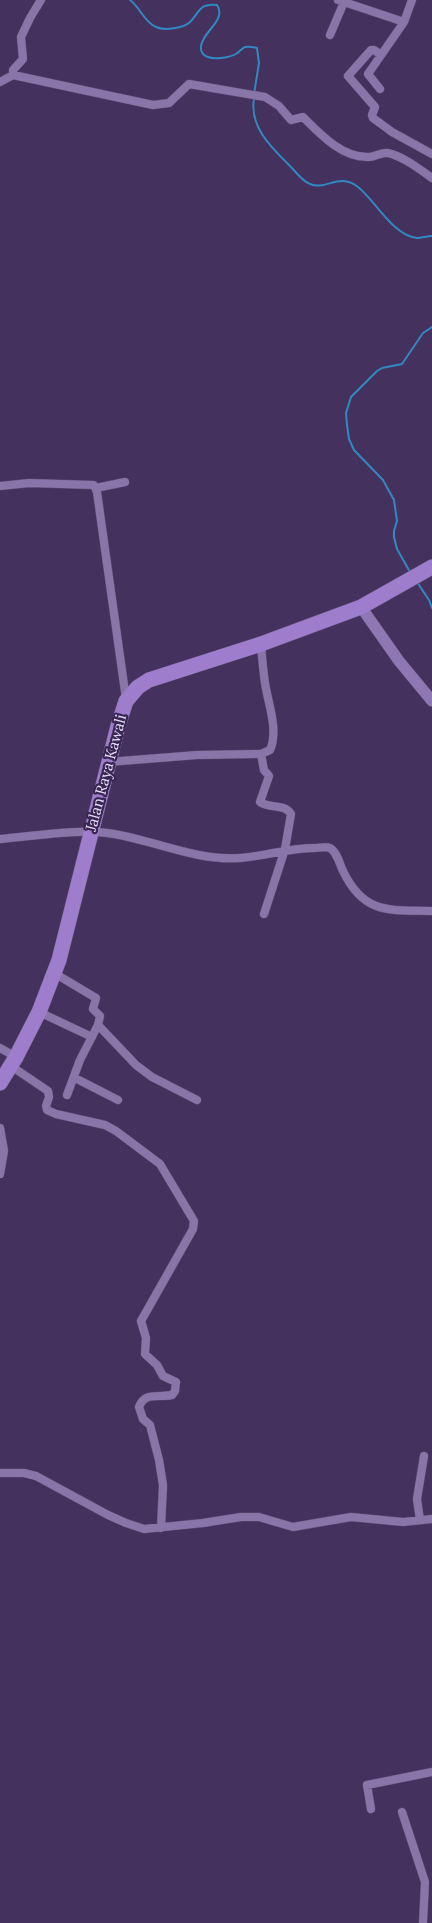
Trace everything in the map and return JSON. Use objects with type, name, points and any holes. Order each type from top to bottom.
[{"type":"highway","name":"Jalan Raya Kawali","points":[[0,1084],[14,1062],[39,1012],[59,960],[108,762],[126,701],[138,687],[149,680],[260,644],[361,607],[428,569]]},
{"type":"street","points":[[13,75],[13,70],[22,59],[20,43],[23,30],[42,0]]},
{"type":"street","points":[[380,89],[368,74],[404,22],[412,0]]},
{"type":"street","points":[[330,36],[341,1],[404,22]]},
{"type":"street","points":[[381,55],[371,50],[348,76],[376,107],[372,115],[373,118],[392,132],[432,154]]},
{"type":"street","points":[[0,82],[13,75],[153,105],[169,103],[189,84],[265,97],[279,106],[291,120],[303,117],[325,140],[339,148],[369,157],[385,152],[404,159],[432,178]]},
{"type":"street","points":[[96,488],[125,482]]},
{"type":"street","points":[[0,486],[29,483],[88,484],[94,485],[96,488],[117,625],[126,701]]},
{"type":"street","points":[[361,607],[399,661],[432,701]]},
{"type":"street","points":[[108,762],[205,754],[261,754],[270,750],[272,735],[260,644]]},
{"type":"street","points":[[261,754],[264,770],[269,776],[260,802],[263,805],[285,808],[290,814],[285,849],[264,914]]},
{"type":"street","points":[[0,839],[90,832],[113,834],[174,850],[214,857],[240,858],[270,854],[285,849],[330,849],[335,854],[353,889],[364,901],[396,910],[431,910]]},
{"type":"street","points":[[54,973],[96,998],[93,1008],[100,1014],[98,1025],[80,1060],[75,1078],[67,1095]]},
{"type":"street","points":[[39,1012],[92,1037]]},
{"type":"street","points":[[98,1025],[130,1059],[152,1077],[197,1100]]},
{"type":"street","points":[[0,1048],[48,1091],[49,1096],[46,1106],[52,1113],[105,1125],[160,1164],[194,1221],[193,1229],[141,1321],[146,1338],[145,1354],[157,1365],[163,1376],[176,1382],[174,1394],[146,1397],[141,1401],[139,1407],[143,1419],[150,1425],[160,1460],[162,1485],[161,1528]]},
{"type":"street","points":[[75,1078],[118,1100]]},
{"type":"street","points":[[0,1128],[4,1150],[0,1174]]},
{"type":"street","points":[[420,1520],[417,1499],[424,1456]]},
{"type":"street","points":[[0,1473],[24,1473],[36,1476],[126,1524],[144,1529],[241,1517],[259,1517],[293,1527],[351,1517],[403,1522],[432,1519]]},
{"type":"street","points":[[371,1809],[367,1785],[432,1772]]},
{"type":"street","points":[[402,1812],[425,1882],[423,1923]]},
{"type":"waterway","points":[[130,0],[152,25],[164,29],[183,26],[190,22],[203,7],[217,5],[219,16],[203,41],[202,51],[204,55],[209,57],[220,58],[236,54],[245,47],[257,48],[259,63],[254,94]]},
{"type":"waterway","points":[[254,99],[253,109],[258,128],[269,144],[304,181],[316,186],[339,181],[351,183],[358,187],[400,231],[408,236],[417,238],[432,236]]},
{"type":"waterway","points":[[410,572],[397,549],[394,537],[397,521],[394,500],[383,480],[354,450],[349,439],[346,413],[351,397],[377,371],[382,368],[402,364],[423,333],[432,327]]},
{"type":"waterway","points":[[417,582],[432,608]]}]
